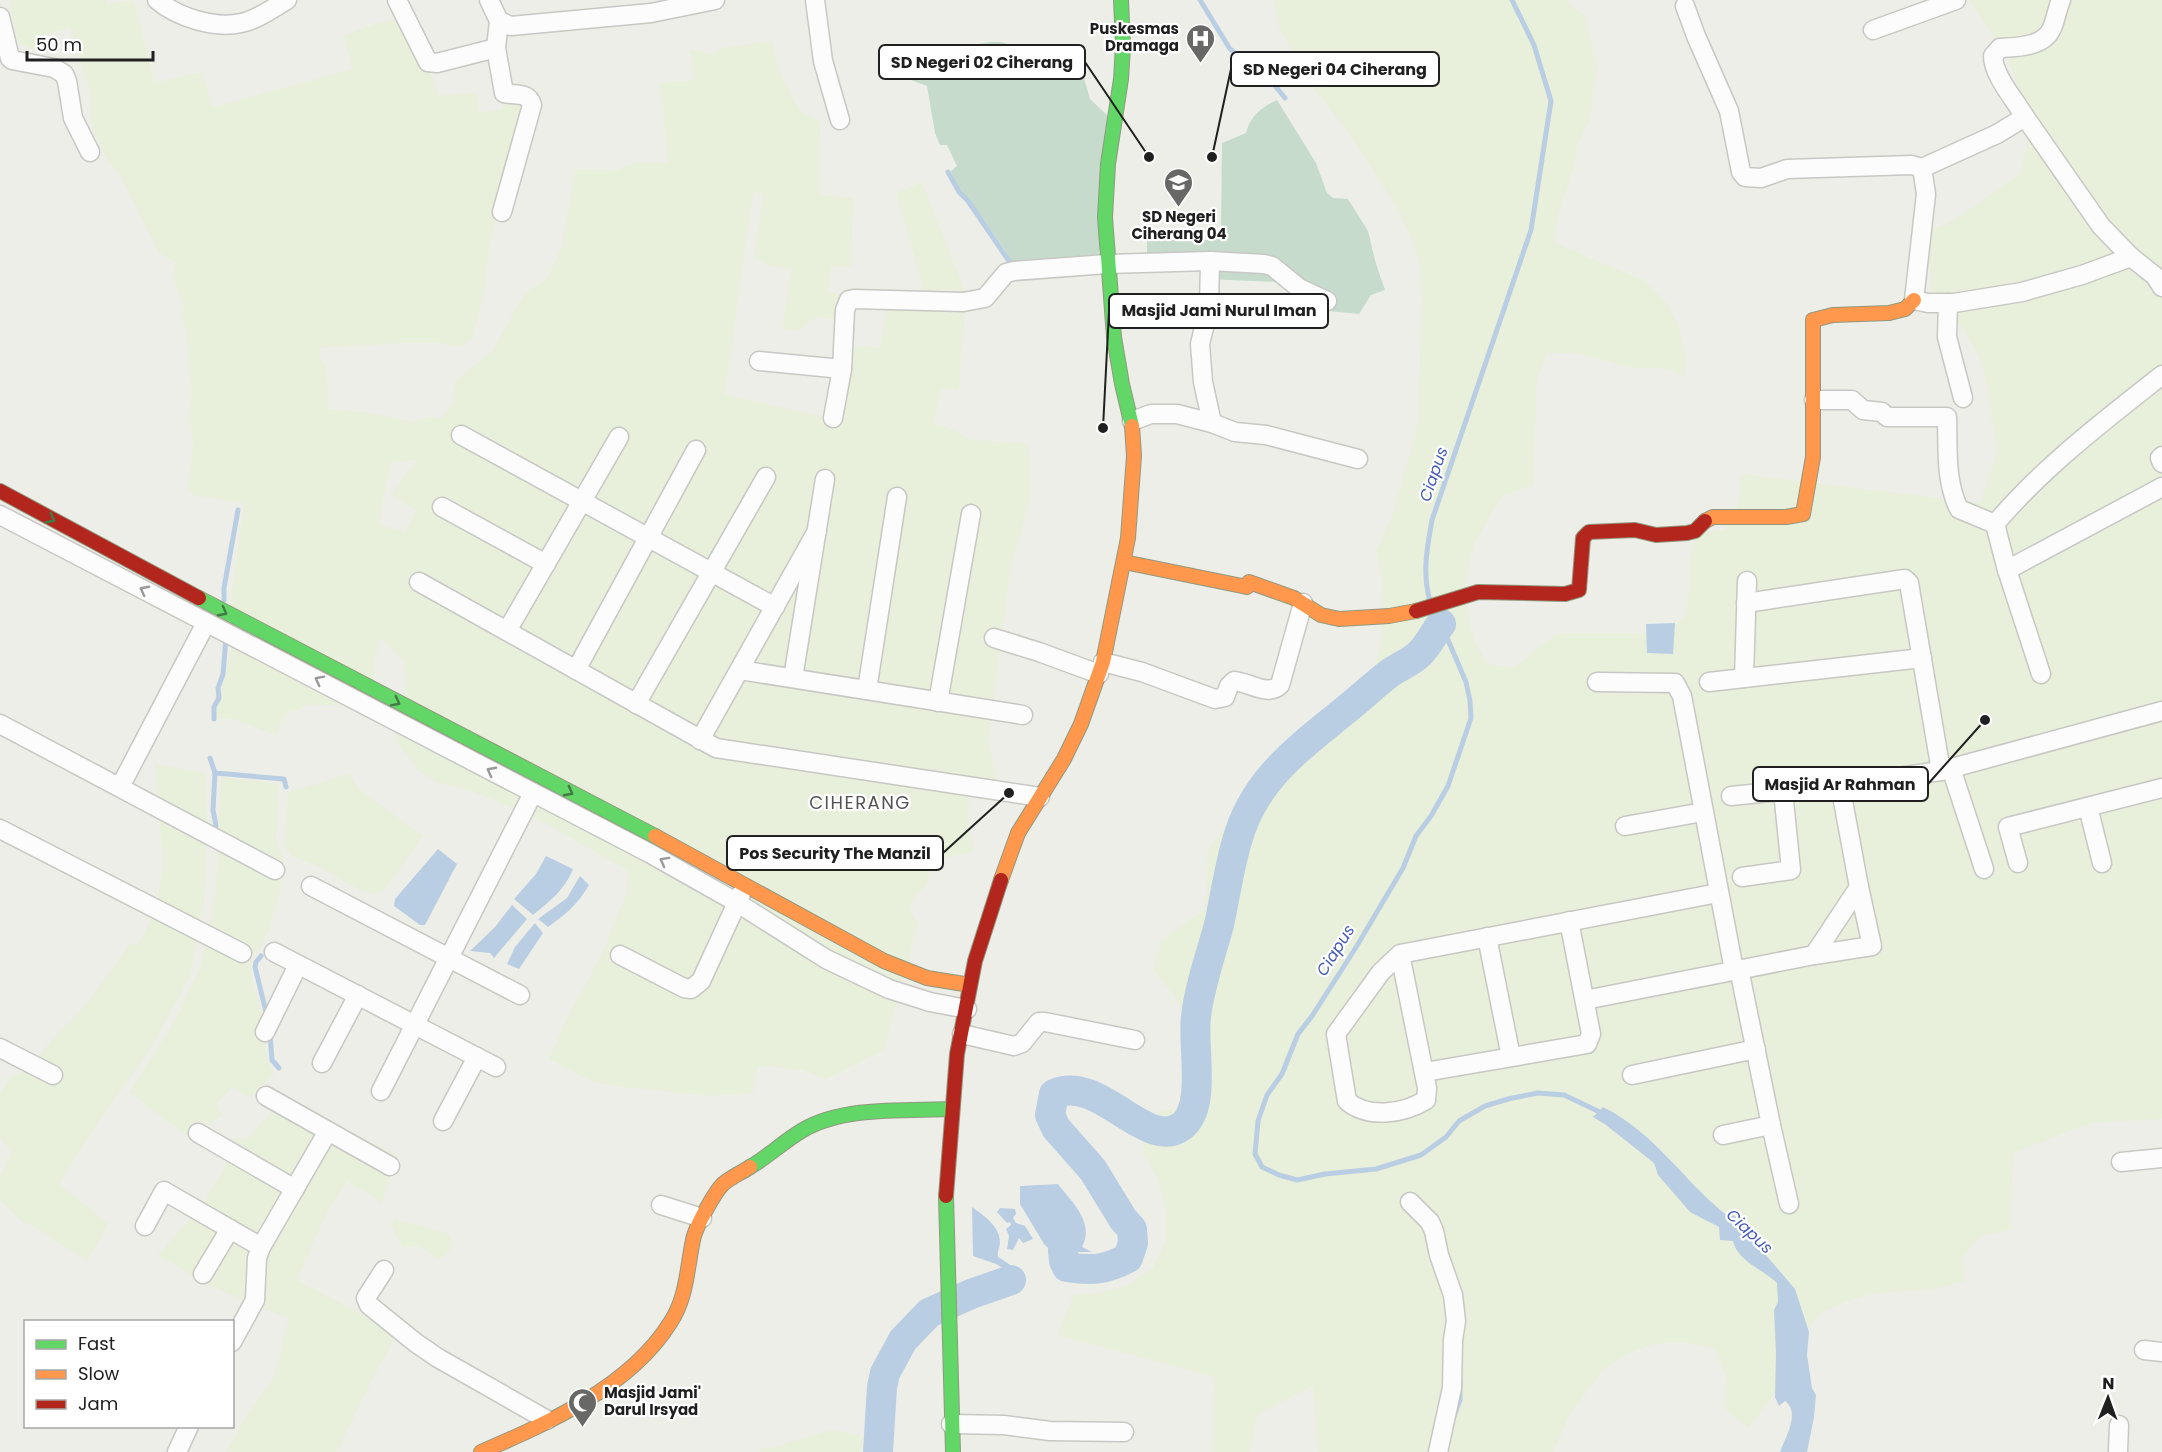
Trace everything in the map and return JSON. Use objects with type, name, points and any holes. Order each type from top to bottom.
[{"type":"street","points":[[157,0],[174,12],[186,16],[218,24],[231,24],[243,23],[287,0]]},
{"type":"street","points":[[397,0],[428,62],[437,63],[496,48]]},
{"type":"street","points":[[489,0],[498,21],[496,48],[504,93],[526,96],[532,105],[502,212]]},
{"type":"street","points":[[498,21],[511,26],[715,0]]},
{"type":"street","points":[[815,0],[823,61],[840,120]]},
{"type":"street","points":[[953,1452],[946,1202],[954,1072],[970,986],[985,927],[1018,833],[1064,759],[1081,724],[1101,668],[1124,562],[1132,496],[1134,456],[1132,421],[1122,384],[1114,337],[1107,264],[1107,164],[1121,79],[1123,46],[1121,0]]},
{"type":"street","points":[[1873,30],[1956,0]]},
{"type":"street","points":[[2061,0],[2053,27],[2047,36],[2033,44],[2000,48],[1993,56],[1997,73],[2101,226],[2131,257],[2160,279]]},
{"type":"street","points":[[1685,6],[1729,111],[1740,168],[1745,177],[1761,178],[1787,169],[1912,165],[1922,168],[1997,134],[2025,117]]},
{"type":"street","points":[[0,17],[12,60],[54,68],[64,74],[73,118],[90,152]]},
{"type":"street","points":[[1124,562],[1247,587],[1249,582],[1278,591],[1332,619],[1382,616],[1419,610],[1478,592],[1565,594],[1579,590],[1583,538],[1589,531],[1635,530],[1656,535],[1687,533],[1695,531],[1706,520],[1713,517],[1786,518],[1803,514],[1813,457],[1813,320],[1833,315],[1889,313],[1905,309],[1914,300],[1926,194],[1922,168]]},
{"type":"street","points":[[1914,300],[1948,303],[2022,292],[2082,275],[2131,257]]},
{"type":"street","points":[[1210,261],[1209,307],[1200,344],[1203,382],[1212,423]]},
{"type":"street","points":[[833,418],[842,369],[845,310],[849,300],[854,298],[963,302],[985,297],[1006,273],[1107,264],[1210,261],[1272,266],[1299,288],[1327,301]]},
{"type":"street","points":[[1948,303],[1947,337],[1963,398]]},
{"type":"street","points":[[759,361],[842,369]]},
{"type":"street","points":[[1995,524],[2025,492],[2078,443],[2162,375]]},
{"type":"street","points":[[1814,400],[1852,400],[1863,410],[1882,412],[1887,417],[1947,417],[1948,472],[1951,494],[1959,509],[1995,524]]},
{"type":"street","points":[[1132,421],[1151,414],[1177,414],[1212,423],[1234,432],[1266,435],[1358,459]]},
{"type":"street","points":[[461,435],[775,607]]},
{"type":"street","points":[[507,631],[619,437]]},
{"type":"street","points":[[576,670],[696,450]]},
{"type":"street","points":[[2162,456],[2160,458],[2162,463]]},
{"type":"street","points":[[636,704],[766,477]]},
{"type":"street","points":[[792,678],[825,479]]},
{"type":"street","points":[[2007,570],[2162,487]]},
{"type":"street","points":[[0,491],[245,624],[746,885],[860,949],[912,973],[955,985],[970,986]]},
{"type":"street","points":[[867,690],[897,497]]},
{"type":"street","points":[[442,507],[546,564]]},
{"type":"street","points":[[0,514],[642,849],[736,902],[826,959],[889,989],[920,999],[967,1009]]},
{"type":"street","points":[[938,702],[971,514]]},
{"type":"street","points":[[1995,524],[2007,570],[2041,674]]},
{"type":"street","points":[[700,740],[817,531]]},
{"type":"street","points":[[1746,603],[1905,579],[1909,583],[1922,658],[1946,770],[1984,869]]},
{"type":"street","points":[[1744,678],[1747,581]]},
{"type":"street","points":[[419,582],[716,748],[1040,797]]},
{"type":"street","points":[[994,638],[1101,668],[1142,672],[1215,699],[1225,697],[1229,686],[1234,681],[1267,690],[1280,685],[1303,603]]},
{"type":"street","points":[[120,787],[206,623]]},
{"type":"street","points":[[1708,682],[1922,658]]},
{"type":"street","points":[[740,670],[1023,715]]},
{"type":"street","points":[[1597,682],[1675,683],[1682,696],[1719,893],[1790,1204]]},
{"type":"street","points":[[1731,796],[1840,785],[1946,770],[2162,711]]},
{"type":"street","points":[[0,724],[275,870]]},
{"type":"street","points":[[1585,1000],[1814,955],[1872,946],[1840,785]]},
{"type":"street","points":[[2018,863],[2008,827],[2162,788]]},
{"type":"street","points":[[1742,877],[1791,870],[1783,791]]},
{"type":"street","points":[[381,1091],[533,793]]},
{"type":"street","points":[[2088,807],[2102,863]]},
{"type":"street","points":[[1625,826],[1704,812]]},
{"type":"street","points":[[3,837],[242,953]]},
{"type":"street","points":[[620,955],[684,988],[691,989],[701,981],[736,902],[746,885]]},
{"type":"street","points":[[311,886],[520,995]]},
{"type":"street","points":[[1814,955],[1859,887]]},
{"type":"street","points":[[1400,954],[1427,1088],[1425,1100],[1413,1108],[1383,1113],[1354,1107],[1347,1101],[1335,1034],[1381,972],[1400,954],[1719,893]]},
{"type":"street","points":[[1425,1072],[1587,1044],[1591,1034],[1569,921]]},
{"type":"street","points":[[1487,937],[1511,1057]]},
{"type":"street","points":[[274,952],[496,1067]]},
{"type":"street","points":[[265,1032],[298,965]]},
{"type":"street","points":[[920,999],[928,978]]},
{"type":"street","points":[[322,1063],[358,995]]},
{"type":"street","points":[[962,1034],[1014,1046],[1022,1043],[1040,1022],[1045,1022],[1135,1040]]},
{"type":"street","points":[[0,1048],[53,1075]]},
{"type":"street","points":[[1632,1075],[1755,1049]]},
{"type":"street","points":[[443,1121],[477,1057]]},
{"type":"street","points":[[266,1096],[390,1166]]},
{"type":"street","points":[[481,1452],[528,1432],[579,1404],[632,1369],[660,1338],[672,1321],[686,1286],[693,1237],[722,1185],[761,1161],[786,1140],[815,1122],[854,1114],[952,1108]]},
{"type":"street","points":[[1724,1135],[1771,1125]]},
{"type":"street","points":[[234,1338],[255,1300],[257,1258],[261,1247],[328,1131]]},
{"type":"street","points":[[198,1133],[295,1188]]},
{"type":"street","points":[[2121,1162],[2162,1158]]},
{"type":"street","points":[[144,1226],[164,1191],[261,1247]]},
{"type":"street","points":[[1410,1202],[1430,1222],[1434,1231],[1455,1305],[1453,1382],[1438,1452]]},
{"type":"street","points":[[661,1205],[702,1218]]},
{"type":"street","points":[[203,1274],[230,1229]]},
{"type":"street","points":[[384,1270],[366,1298],[369,1305],[438,1358],[548,1420]]},
{"type":"street","points":[[951,1424],[1004,1425],[1050,1431],[1124,1432]]},
{"type":"street","points":[[2118,1452],[2119,1425]]},
{"type":"street","points":[[177,1452],[188,1428]]},
{"type":"green space","points":[[11,0],[106,0],[107,4],[134,0],[155,83],[201,72],[213,107],[353,69],[343,36],[375,24],[409,16],[439,96],[476,92],[479,112],[503,110],[503,99],[531,101],[501,193],[490,243],[483,300],[472,339],[460,347],[440,343],[402,343],[319,348],[320,359],[327,366],[328,409],[370,413],[404,420],[415,421],[437,417],[440,420],[452,404],[455,381],[492,351],[525,293],[548,278],[562,245],[575,169],[617,170],[633,163],[668,163],[660,83],[694,80],[691,49],[710,54],[722,48],[772,41],[779,69],[788,90],[801,111],[820,122],[819,195],[853,198],[851,267],[831,267],[828,293],[848,295],[844,321],[817,317],[802,329],[795,331],[782,329],[791,269],[769,266],[754,256],[763,193],[753,192],[725,395],[835,419],[848,345],[880,348],[887,306],[925,295],[896,193],[922,182],[965,292],[959,389],[941,388],[934,424],[955,430],[967,439],[1028,444],[1031,497],[1011,566],[988,741],[1000,794],[969,785],[968,821],[974,851],[935,860],[926,886],[916,894],[910,909],[918,923],[884,1050],[825,1080],[802,1070],[758,1066],[753,1092],[744,1094],[707,1096],[593,1082],[549,1059],[565,1022],[603,952],[627,892],[628,871],[545,823],[468,790],[438,783],[420,772],[398,744],[395,729],[397,712],[406,692],[404,662],[380,637],[374,662],[375,677],[363,705],[309,705],[287,713],[280,723],[277,736],[234,719],[215,719],[231,650],[232,592],[244,503],[193,495],[188,488],[193,442],[189,420],[191,391],[186,330],[181,315],[183,306],[173,278],[175,262],[159,253],[122,178],[109,162],[95,135],[90,116],[91,97],[70,28],[41,36],[38,51],[19,44],[10,6]],"holes":[[[417,460],[391,494],[416,510],[405,533],[379,524],[386,484],[393,462]]]},
{"type":"green space","points":[[1274,0],[1565,0],[1586,17],[1597,68],[1590,118],[1578,143],[1574,168],[1557,218],[1555,243],[1645,281],[1665,301],[1678,324],[1685,351],[1685,376],[1663,368],[1634,368],[1576,353],[1547,353],[1537,378],[1533,486],[1502,495],[1476,541],[1468,566],[1465,591],[1468,618],[1476,643],[1487,664],[1514,667],[1558,633],[1663,633],[1684,618],[1689,589],[1689,560],[1698,533],[1725,530],[1739,503],[1741,474],[1980,503],[1998,448],[1991,417],[1988,388],[1980,359],[1965,331],[1945,310],[1931,288],[1927,232],[1952,221],[2019,174],[2027,147],[2029,116],[2007,56],[1969,0],[2162,0],[2162,1119],[2090,1123],[2013,1153],[2010,1230],[1981,1236],[1963,1256],[1964,1281],[1935,1289],[1875,1293],[1822,1312],[1804,1333],[1782,1385],[1748,1428],[1725,1409],[1726,1376],[1714,1349],[1683,1342],[1654,1344],[1625,1355],[1601,1372],[1569,1416],[1553,1452],[1318,1452],[1313,1386],[1258,1414],[1250,1452],[1213,1452],[1214,1377],[1057,1335],[1074,1295],[1099,1293],[1126,1286],[1152,1269],[1166,1242],[1166,1211],[1159,1181],[1144,1155],[1141,1126],[1162,1111],[1178,1107],[1186,1080],[1187,1019],[1172,993],[1153,970],[1161,941],[1205,909],[1208,851],[1240,805],[1252,778],[1303,758],[1321,735],[1335,710],[1374,670],[1381,642],[1382,580],[1376,551],[1393,514],[1418,422],[1422,300],[1420,266],[1411,237],[1398,209],[1347,131],[1309,82],[1279,27]]},
{"type":"green space","points":[[1001,42],[1073,63],[1082,71],[1090,99],[1111,119],[1098,262],[1013,267],[1005,250],[969,199],[959,190],[951,171],[957,166],[947,145],[940,145],[935,133],[927,86],[908,79],[904,60],[913,54]]},
{"type":"green space","points":[[1277,100],[1316,163],[1327,193],[1333,198],[1348,199],[1368,231],[1385,290],[1371,295],[1359,314],[1298,308],[1296,293],[1281,282],[1204,279],[1205,269],[1147,268],[1147,240],[1215,240],[1221,229],[1222,143],[1246,133],[1257,113]]},
{"type":"green space","points":[[155,764],[206,773],[204,902],[190,976],[150,1049],[98,1122],[59,1184],[108,1224],[87,1261],[29,1223],[26,1225],[0,1200],[0,1177],[11,1151],[0,1138],[0,1094],[11,1077],[26,1070],[83,1008],[131,943],[138,946],[156,909],[163,867]]},
{"type":"green space","points":[[351,773],[353,781],[361,791],[423,836],[385,889],[374,894],[362,891],[319,867],[294,857],[285,847],[287,793]]},
{"type":"green space","points":[[221,777],[279,784],[276,841],[284,863],[280,869],[281,886],[270,927],[260,947],[251,958],[251,974],[265,1032],[267,1058],[274,1074],[249,1098],[233,1087],[216,1104],[223,1115],[190,1138],[129,1092],[175,1021],[200,967],[209,932],[216,885]]},
{"type":"green space","points":[[282,1100],[397,1155],[382,1203],[347,1181],[325,1216],[297,1280],[398,1333],[337,1452],[226,1452],[249,1411],[274,1377],[289,1318],[255,1306],[197,1279],[158,1255],[204,1203],[225,1167],[234,1137],[246,1140]]},
{"type":"green space","points":[[395,1219],[446,1233],[452,1240],[449,1252],[438,1260],[426,1249],[417,1246],[403,1248],[391,1224]]},
{"type":"green space","points":[[831,1430],[862,1436],[861,1452],[760,1452],[761,1449]]},
{"type":"water","points":[[1675,623],[1673,654],[1647,653],[1646,624]]},
{"type":"water","points":[[438,849],[457,864],[425,925],[420,925],[394,906],[395,899]]},
{"type":"water","points":[[546,856],[573,869],[561,890],[533,915],[514,899],[536,874]]},
{"type":"water","points":[[580,876],[589,885],[585,892],[571,909],[548,927],[538,919],[567,898]]},
{"type":"water","points":[[512,905],[527,919],[494,958],[490,953],[470,951],[495,927]]},
{"type":"water","points":[[535,923],[543,933],[519,969],[507,964],[515,947]]},
{"type":"water","points":[[1603,1107],[1653,1143],[1725,1214],[1736,1217],[1750,1230],[1756,1230],[1761,1238],[1760,1248],[1795,1289],[1809,1332],[1807,1355],[1812,1388],[1816,1395],[1807,1452],[1780,1452],[1790,1425],[1792,1412],[1785,1401],[1779,1406],[1775,1397],[1774,1310],[1778,1302],[1777,1283],[1745,1260],[1733,1241],[1720,1240],[1719,1227],[1690,1212],[1658,1175],[1654,1163],[1593,1117]]},
{"type":"water","points":[[1058,1184],[1084,1221],[1086,1230],[1082,1247],[1092,1252],[1052,1252],[1044,1244],[1020,1204],[1020,1186]]},
{"type":"water","points":[[972,1207],[997,1231],[1000,1242],[998,1257],[1018,1273],[1022,1288],[1013,1285],[1010,1277],[998,1265],[973,1256]]},
{"type":"water","points":[[1000,1208],[1015,1209],[1016,1214],[1013,1218],[1016,1223],[1025,1226],[1033,1239],[1023,1243],[1019,1238],[1013,1250],[1007,1249],[1009,1236],[1006,1229],[1011,1225],[997,1212]]},
{"type":"waterway","points":[[1200,0],[1230,49],[1267,76],[1285,98]]},
{"type":"waterway","name":"Ciapus","points":[[1430,601],[1426,570],[1432,520],[1531,230],[1551,101],[1534,45],[1512,0]]},
{"type":"waterway","points":[[948,172],[959,192],[968,201],[1009,261]]},
{"type":"waterway","points":[[224,600],[224,588],[238,510]]},
{"type":"waterway","name":"Ciapus","points":[[1436,612],[1466,682],[1471,718],[1448,786],[1431,816],[1416,836],[1403,868],[1355,949],[1298,1034],[1282,1074],[1267,1095],[1258,1121],[1255,1154],[1262,1167],[1297,1180],[1325,1174],[1376,1169],[1421,1155],[1446,1137],[1459,1121],[1485,1106],[1508,1099],[1538,1093],[1564,1095],[1604,1114]]},
{"type":"waterway","points":[[1063,1251],[1067,1267],[1099,1268],[1128,1258],[1133,1243],[1132,1229],[1123,1219],[1093,1170],[1056,1128],[1050,1115],[1054,1094],[1071,1090],[1088,1094],[1138,1122],[1168,1132],[1182,1126],[1190,1117],[1196,1091],[1195,1029],[1202,983],[1219,925],[1234,851],[1255,799],[1281,766],[1313,736],[1384,677],[1421,653],[1441,624]]},
{"type":"waterway","points":[[214,719],[214,707],[219,698],[218,688],[223,674],[226,638]]},
{"type":"waterway","points":[[210,758],[215,773]]},
{"type":"waterway","points":[[216,826],[213,810],[215,773],[284,779],[286,787]]},
{"type":"waterway","points":[[261,956],[255,967],[267,1016]]},
{"type":"waterway","points":[[270,1034],[272,1060],[279,1068]]},
{"type":"waterway","points":[[878,1452],[885,1373],[903,1340],[929,1313],[971,1294],[1011,1280]]},
{"type":"waterway","points":[[1453,1419],[1460,1400],[1460,1379]]},
{"type":"traffic: fast","points":[[1121,0],[1123,46],[1121,79],[1108,164],[1105,217],[1114,337],[1132,426]]},
{"type":"traffic: fast","points":[[199,598],[655,836]]},
{"type":"traffic: fast","points":[[750,1167],[789,1139],[819,1122],[875,1111],[952,1109]]},
{"type":"traffic: fast","points":[[946,1196],[953,1452]]},
{"type":"traffic: slow","points":[[1705,521],[1713,517],[1786,517],[1803,514],[1813,457],[1813,320],[1833,315],[1889,313],[1905,309],[1914,300]]},
{"type":"traffic: slow","points":[[1001,880],[1018,833],[1064,759],[1081,724],[1103,662],[1128,538],[1134,456],[1132,426]]},
{"type":"traffic: slow","points":[[1124,562],[1247,587],[1249,582],[1294,598],[1321,615],[1339,619],[1389,616],[1416,611]]},
{"type":"traffic: slow","points":[[655,836],[884,961],[927,978],[970,985]]},
{"type":"traffic: slow","points":[[481,1452],[533,1429],[586,1401],[633,1366],[653,1346],[670,1323],[680,1303],[686,1283],[694,1235],[705,1211],[723,1184],[750,1167]]},
{"type":"traffic: jam","points":[[0,491],[199,598]]},
{"type":"traffic: jam","points":[[1416,611],[1478,592],[1565,594],[1579,590],[1583,538],[1589,532],[1635,530],[1656,535],[1687,533],[1695,531],[1705,521]]},
{"type":"traffic: jam","points":[[946,1196],[957,1054],[975,961],[1001,880]]},
{"type":"place","name":"Puskesmas Dramaga","points":[[1200,64]]},
{"type":"place","name":"SD Negeri 02 Ciherang","points":[[1149,157]]},
{"type":"place","name":"SD Negeri 04 Ciherang","points":[[1212,157]]},
{"type":"place","name":"SD Negeri Ciherang 04","points":[[1179,208]]},
{"type":"place","name":"Masjid Jami Nurul Iman","points":[[1103,428]]},
{"type":"place","name":"Masjid Ar Rahman","points":[[1985,720]]},
{"type":"place","name":"Pos Security The Manzil","points":[[1009,793]]},
{"type":"place","name":"Masjid Jami' Darul Irsyad","points":[[583,1428]]},
{"type":"district","name":"CIHERANG","points":[[860,803]]}]
